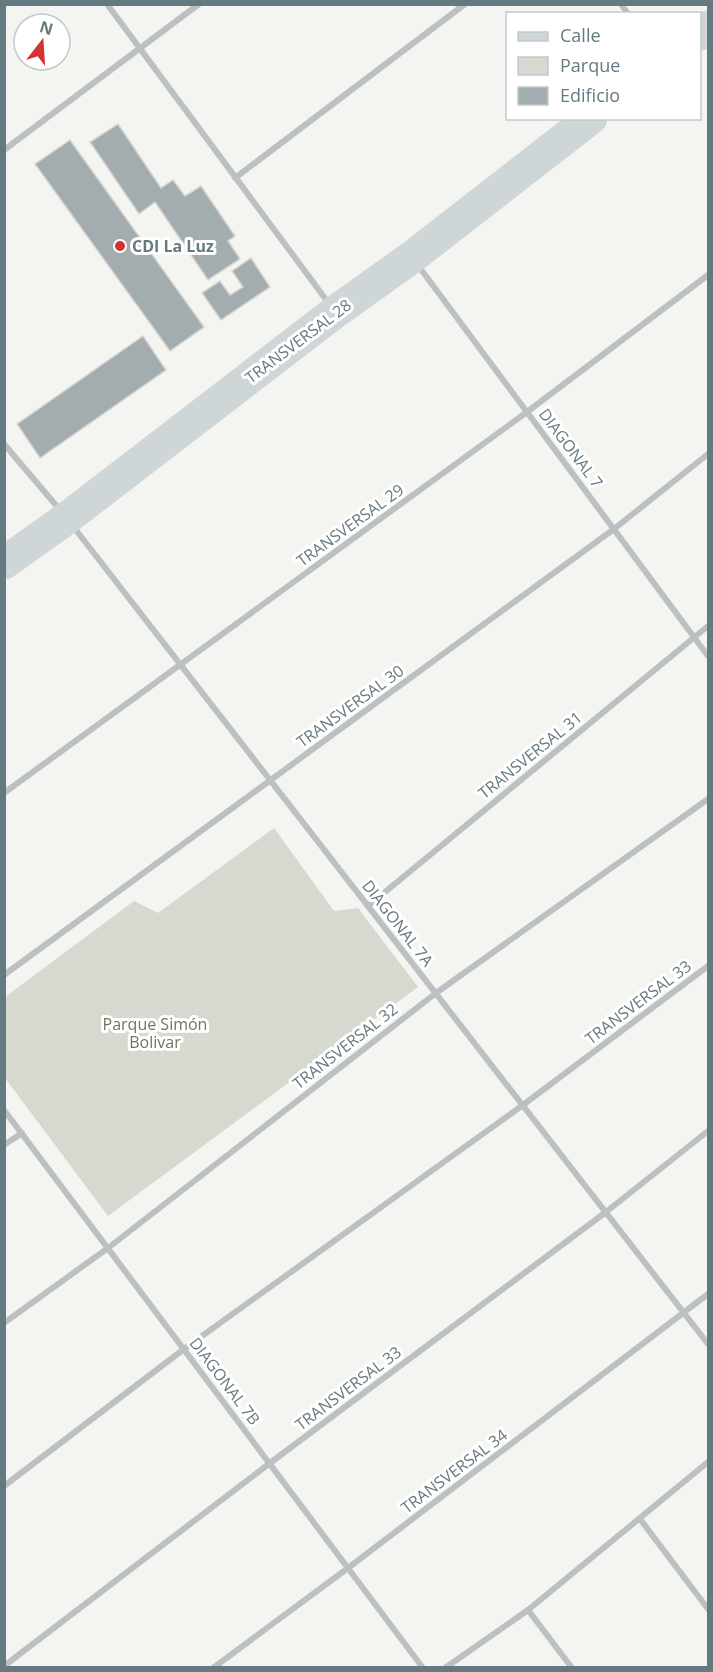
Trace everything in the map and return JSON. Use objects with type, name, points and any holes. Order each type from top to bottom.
[{"type":"main road","name":"TRANSVERSAL 28","points":[[4,563],[67,518],[335,312],[412,257],[588,120]]},
{"type":"street","points":[[107,4],[335,312]]},
{"type":"street","points":[[4,150],[199,4]]},
{"type":"street","points":[[236,178],[465,4]]},
{"type":"street","name":"DIAGONAL 7","points":[[412,257],[708,656]]},
{"type":"street","name":"TRANSVERSAL 29","points":[[4,794],[527,412],[708,275]]},
{"type":"street","name":"DIAGONAL 7A","points":[[4,444],[67,518],[708,1344]]},
{"type":"street","name":"TRANSVERSAL 30","points":[[4,975],[614,529],[708,454]]},
{"type":"street","name":"TRANSVERSAL 31","points":[[368,906],[708,626]]},
{"type":"street","name":"TRANSVERSAL 32","points":[[4,1323],[108,1248],[436,993],[708,799]]},
{"type":"street","name":"TRANSVERSAL 33","points":[[4,1486],[184,1349],[523,1105],[708,966]]},
{"type":"street","name":"DIAGONAL 7B","points":[[4,1110],[423,1668]]},
{"type":"street","name":"TRANSVERSAL 33","points":[[4,1666],[270,1463],[606,1212],[708,1131]]},
{"type":"street","points":[[4,1145],[22,1133]]},
{"type":"street","name":"TRANSVERSAL 34","points":[[213,1668],[708,1294]]},
{"type":"street","points":[[446,1668],[528,1610],[708,1462]]},
{"type":"street","points":[[640,1519],[708,1609]]},
{"type":"street","points":[[528,1610],[572,1668]]},
{"type":"green space","name":"Parque Simón Bolivar","points":[[274,828],[334,911],[358,908],[418,987],[108,1216],[5,1078],[5,997],[134,901],[158,913]]},
{"type":"building","name":"CDI La Luz","points":[[118,124],[161,188],[173,180],[185,196],[201,186],[235,236],[228,241],[240,259],[208,280],[155,202],[139,214],[90,142]]},
{"type":"building","name":"CDI La Luz","points":[[70,140],[204,327],[170,351],[35,164]]},
{"type":"building","name":"CDI La Luz","points":[[251,258],[270,287],[221,320],[202,293],[220,281],[230,295],[243,287],[232,271]]},
{"type":"building","points":[[143,336],[166,370],[40,458],[17,424]]},
{"type":"place","name":"CDI La Luz","points":[[120,246]]}]
